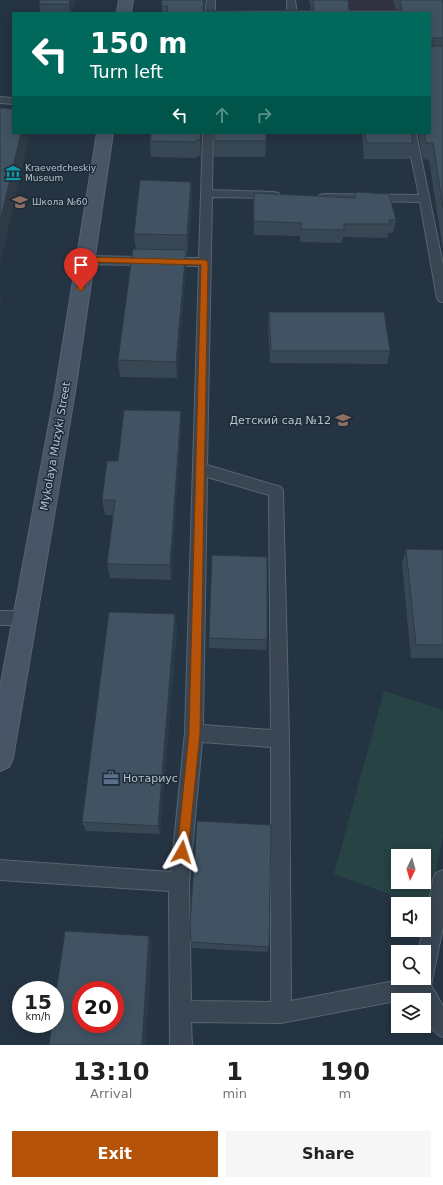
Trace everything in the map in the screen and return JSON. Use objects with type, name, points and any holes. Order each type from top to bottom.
[{"type":"main road","points":[[124,12],[126,0]]},
{"type":"main road","name":"Mykolaya Muzyki Street","points":[[0,758],[65,392],[104,134]]},
{"type":"lane","points":[[210,12],[211,0]]},
{"type":"lane","points":[[291,0],[292,12]]},
{"type":"lane","points":[[0,100],[12,101]]},
{"type":"lane","points":[[181,1045],[179,882],[194,733],[208,134]]},
{"type":"lane","points":[[411,134],[443,298]]},
{"type":"lane","points":[[206,194],[284,196]]},
{"type":"lane","points":[[316,197],[425,199]]},
{"type":"lane","points":[[85,260],[205,262]]},
{"type":"lane","points":[[200,469],[276,491],[280,739],[281,1013]]},
{"type":"lane","points":[[0,618],[24,618]]},
{"type":"lane","points":[[194,733],[280,739]]},
{"type":"lane","points":[[0,870],[179,882]]},
{"type":"lane","points":[[430,945],[443,880]]},
{"type":"lane","points":[[180,1010],[281,1013],[398,985]]},
{"type":"lane","points":[[426,985],[443,1027]]},
{"type":"shaded area","points":[[309,0],[434,0],[430,12],[311,12]]},
{"type":"green space","points":[[384,691],[443,710],[443,836],[430,897],[397,897],[334,874]]},
{"type":"building","points":[[40,0],[70,0],[69,4],[39,4]]},
{"type":"building","points":[[162,0],[204,0],[203,11],[314,10],[313,0],[348,0],[349,10],[402,10],[400,0],[442,0],[443,38],[432,38],[432,46],[443,46],[443,208],[433,143],[426,143],[424,134],[431,134],[431,12],[167,12],[168,6],[161,6]]},
{"type":"building","points":[[0,108],[12,109],[12,134],[21,134],[0,222]]},
{"type":"building","points":[[151,134],[201,134],[200,140],[196,140],[196,142],[150,141]]},
{"type":"building","points":[[214,134],[266,134],[266,141],[214,141]]},
{"type":"building","points":[[365,134],[411,134],[413,143],[367,143]]},
{"type":"building","points":[[140,180],[191,182],[187,235],[134,234]]},
{"type":"building","points":[[356,192],[389,194],[396,220],[389,220],[390,224],[344,224],[344,230],[301,229],[301,223],[254,221],[254,193],[355,198]]},
{"type":"building","points":[[133,249],[186,250],[176,362],[118,360]]},
{"type":"building","points":[[269,312],[384,312],[390,351],[271,351]]},
{"type":"building","points":[[124,410],[181,411],[170,565],[107,564],[115,500],[102,500],[107,461],[118,461]]},
{"type":"building","points":[[406,549],[443,550],[443,645],[416,645]]},
{"type":"building","points":[[212,555],[267,557],[267,640],[209,638]]},
{"type":"building","points":[[109,612],[175,614],[158,826],[82,822]]},
{"type":"building","points":[[197,821],[271,825],[269,947],[191,942],[190,924]]},
{"type":"building","points":[[65,931],[149,936],[142,1045],[49,1045],[51,1033],[64,1033],[64,981],[58,981]]},
{"type":"place","name":"Kraevedcheskiy Museum","points":[[13,173]]},
{"type":"place","name":"Школа №60","points":[[20,202]]},
{"type":"place","name":"Детский сад №12","points":[[343,420]]},
{"type":"place","name":"Нотариус","points":[[111,778]]},
{"type":"route","points":[[81,289],[85,260],[205,262],[194,733],[182,852]]}]
